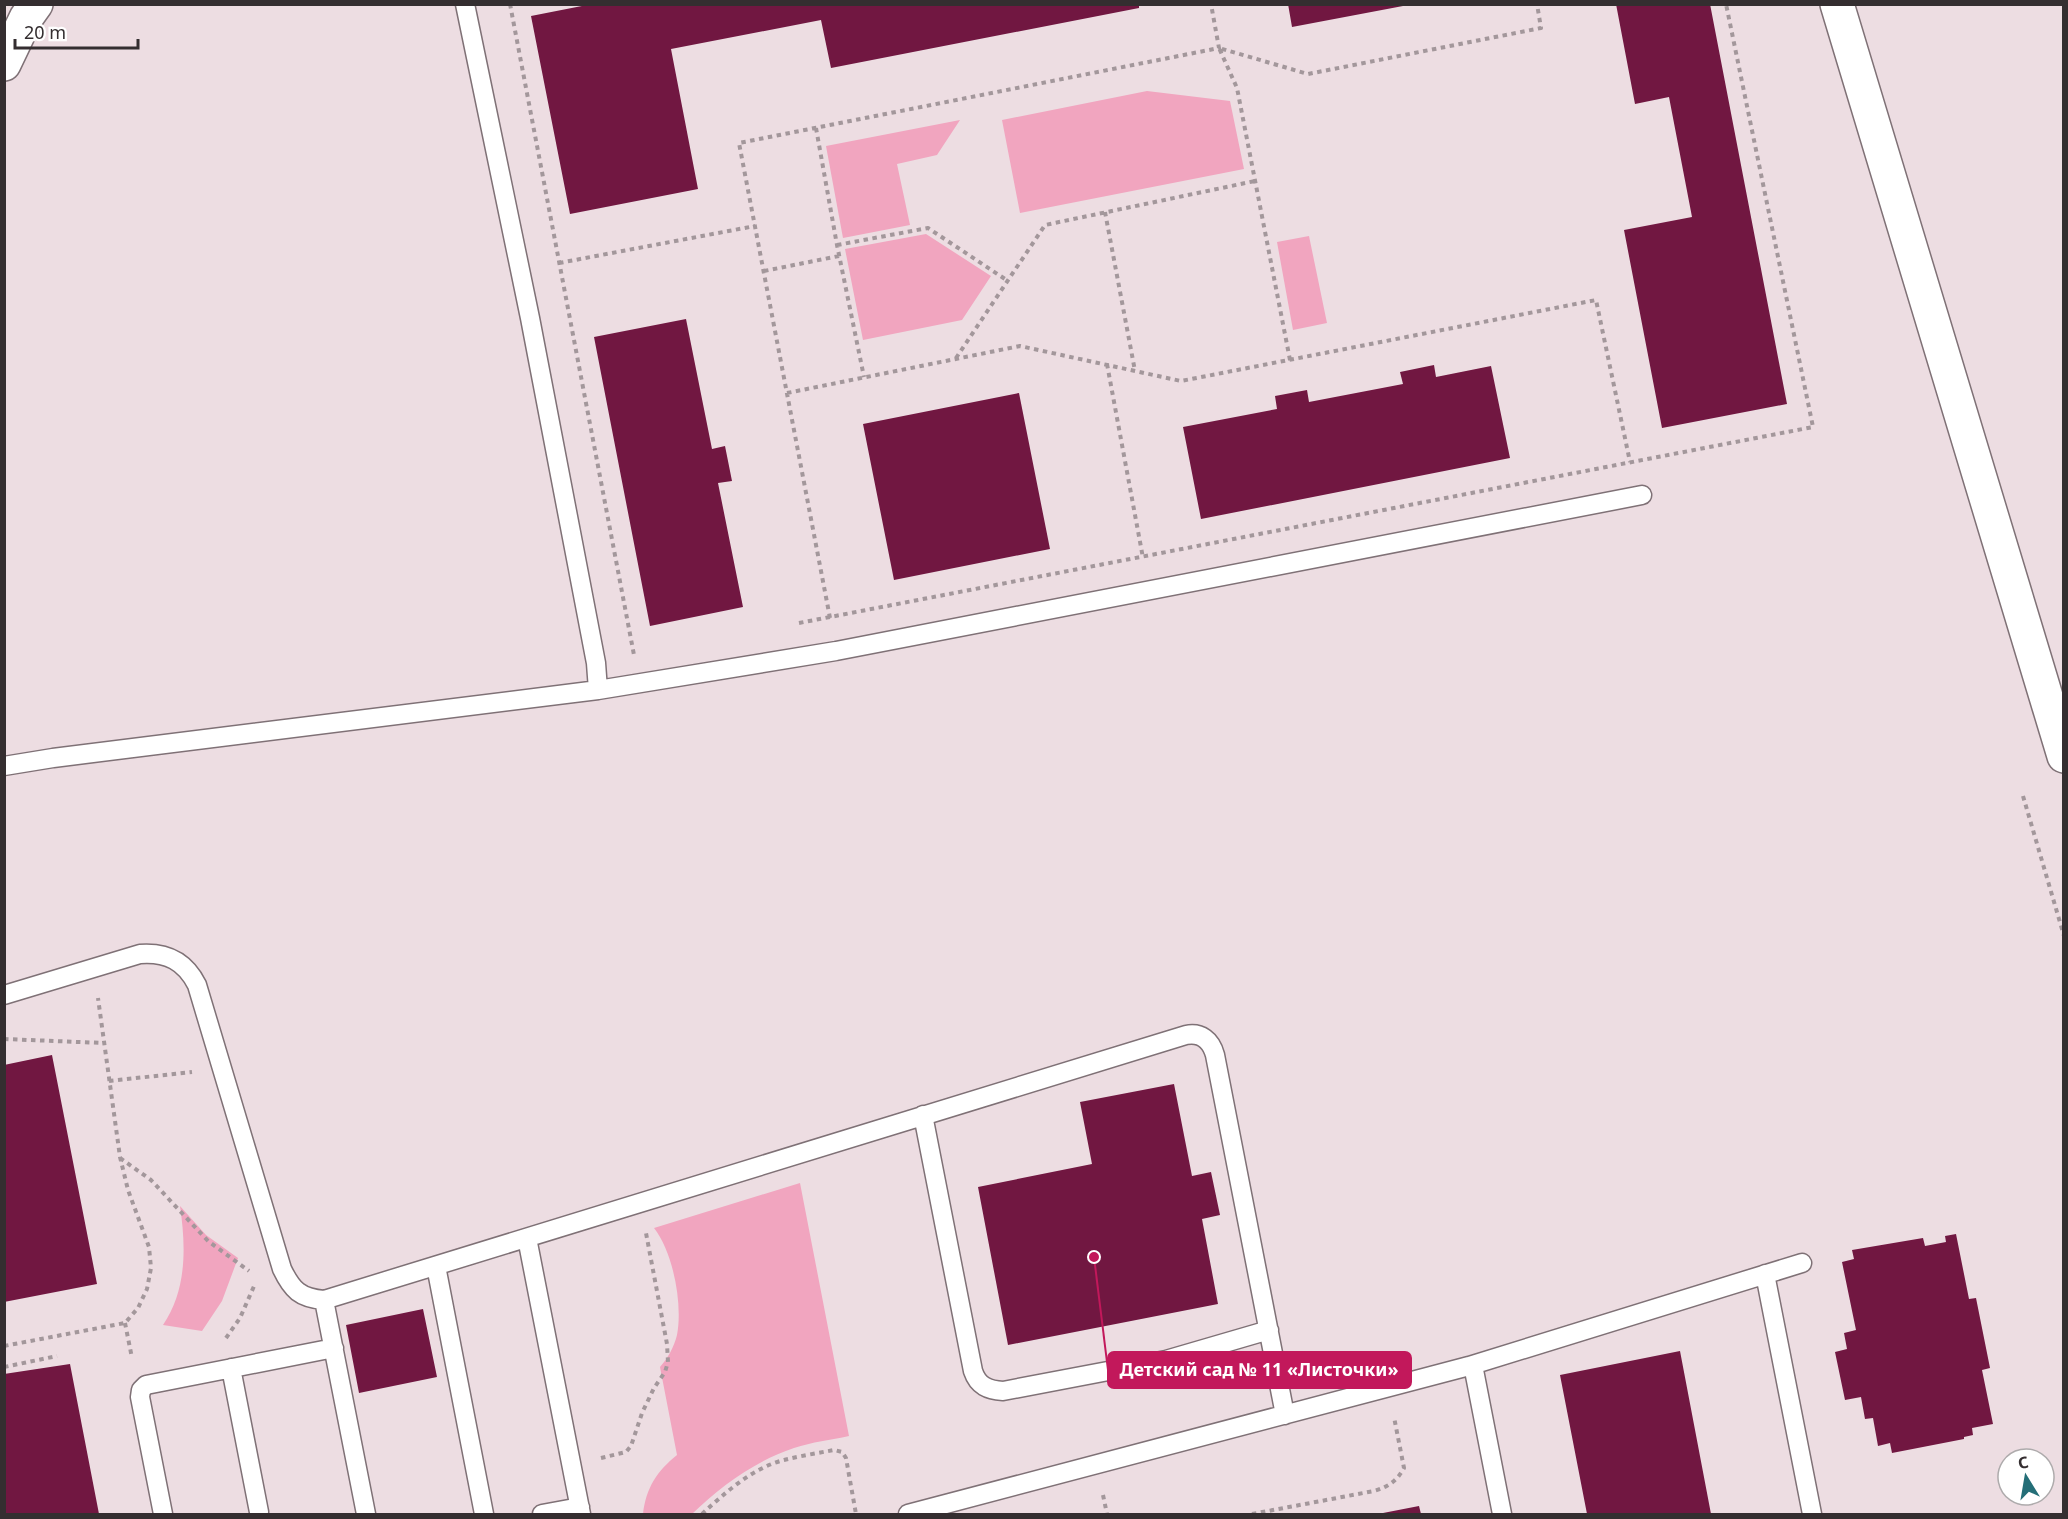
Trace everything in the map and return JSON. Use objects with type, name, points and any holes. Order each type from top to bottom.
[{"type":"street","points":[[4,64],[26,18],[36,4]]},
{"type":"street","points":[[1837,4],[2064,756]]},
{"type":"lane","points":[[465,4],[532,329],[596,663],[598,690]]},
{"type":"lane","points":[[4,766],[598,690],[836,651],[1642,495]]},
{"type":"lane","points":[[4,995],[140,954],[154,953],[174,958],[184,965],[197,985],[282,1269],[288,1283],[297,1292],[306,1297],[324,1300],[1186,1035],[1202,1036],[1210,1043],[1215,1055],[1286,1415]]},
{"type":"lane","points":[[923,1116],[973,1371],[979,1383],[984,1387],[1003,1391],[1166,1360],[1269,1330]]},
{"type":"lane","points":[[527,1238],[580,1511],[542,1515]]},
{"type":"lane","points":[[908,1515],[1473,1365],[1802,1263]]},
{"type":"lane","points":[[435,1266],[484,1515]]},
{"type":"lane","points":[[1765,1274],[1812,1515]]},
{"type":"lane","points":[[324,1300],[366,1515]]},
{"type":"lane","points":[[163,1515],[140,1397],[141,1390],[146,1385],[334,1348]]},
{"type":"lane","points":[[1473,1365],[1502,1515]]},
{"type":"lane","points":[[231,1368],[259,1512]]},
{"type":"path","points":[[510,4],[634,656]]},
{"type":"path","points":[[1211,4],[1219,48],[1237,88],[1290,360]]},
{"type":"path","points":[[836,651],[740,143],[1219,48],[1308,74],[1541,28],[1537,4]]},
{"type":"path","points":[[830,617],[1813,427],[1726,4]]},
{"type":"path","points":[[816,128],[864,377]]},
{"type":"path","points":[[956,359],[1045,225],[1255,181]]},
{"type":"path","points":[[1105,212],[1135,371]]},
{"type":"path","points":[[559,263],[755,226]]},
{"type":"path","points":[[837,245],[928,228],[1008,281]]},
{"type":"path","points":[[764,271],[839,256]]},
{"type":"path","points":[[787,393],[1020,346],[1181,381],[1596,300],[1630,462]]},
{"type":"path","points":[[1107,364],[1149,591]]},
{"type":"path","points":[[2023,796],[2064,936]]},
{"type":"path","points":[[4,1346],[125,1323],[138,1308],[147,1289],[151,1268],[150,1247],[128,1190],[120,1157],[93,968]]},
{"type":"path","points":[[4,1039],[104,1043]]},
{"type":"path","points":[[109,1081],[222,1069]]},
{"type":"path","points":[[120,1157],[141,1171],[163,1191],[208,1241],[257,1276],[240,1318],[219,1345]]},
{"type":"path","points":[[571,1464],[622,1454],[629,1450],[642,1413],[666,1367],[667,1344],[640,1203]]},
{"type":"path","points":[[4,1367],[57,1356]]},
{"type":"path","points":[[1252,1515],[1374,1491],[1393,1483],[1404,1468],[1389,1388]]},
{"type":"path","points":[[702,1515],[742,1481],[772,1464],[834,1450],[842,1452],[846,1458],[856,1515]]},
{"type":"shaded area","points":[[1147,91],[1230,101],[1244,169],[1020,213],[1002,120]]},
{"type":"shaded area","points":[[960,120],[937,155],[897,164],[910,225],[843,238],[826,146]]},
{"type":"shaded area","points":[[926,234],[991,276],[962,320],[863,340],[845,249]]},
{"type":"shaded area","points":[[1309,236],[1327,323],[1293,330],[1277,242]]},
{"type":"shaded area","points":[[800,1183],[849,1436],[780,1453],[752,1467],[727,1484],[692,1514],[643,1514],[647,1496],[654,1481],[677,1455],[660,1367],[666,1360],[677,1335],[679,1309],[671,1264],[661,1238],[654,1228]]},
{"type":"shaded area","points":[[180,1206],[206,1235],[238,1258],[222,1301],[202,1331],[163,1325],[177,1297],[181,1283],[184,1252]]},
{"type":"building","points":[[592,4],[1139,4],[1139,8],[831,68],[821,20],[671,49],[698,189],[570,214],[531,16]]},
{"type":"building","points":[[1288,4],[1402,4],[1403,6],[1292,27]]},
{"type":"building","points":[[1616,4],[1710,4],[1787,404],[1662,428],[1624,230],[1692,217],[1669,97],[1635,104]]},
{"type":"building","points":[[686,319],[712,449],[725,446],[732,481],[718,483],[743,607],[650,626],[594,337]]},
{"type":"building","points":[[1434,365],[1436,377],[1491,366],[1510,458],[1201,519],[1183,427],[1277,409],[1275,396],[1307,390],[1309,402],[1403,384],[1400,372]]},
{"type":"building","points":[[1019,393],[1050,549],[894,580],[863,424]]},
{"type":"building","points":[[52,1055],[97,1284],[4,1302],[4,1065]]},
{"type":"building","points":[[1174,1084],[1192,1176],[1211,1172],[1220,1215],[1202,1219],[1218,1304],[1008,1345],[978,1187],[1092,1164],[1080,1102]]},
{"type":"building","points":[[1956,1234],[1969,1299],[1976,1298],[1990,1368],[1982,1370],[1993,1424],[1972,1428],[1973,1435],[1964,1437],[1964,1439],[1892,1453],[1890,1443],[1878,1446],[1873,1418],[1865,1419],[1861,1397],[1845,1400],[1835,1352],[1847,1349],[1844,1333],[1856,1330],[1842,1262],[1854,1259],[1852,1250],[1923,1238],[1925,1246],[1946,1242],[1945,1236]]},
{"type":"building","points":[[423,1309],[437,1377],[359,1393],[346,1325]]},
{"type":"building","points":[[1680,1351],[1711,1514],[1587,1514],[1560,1375]]},
{"type":"building","points":[[70,1364],[99,1514],[4,1514],[4,1374]]},
{"type":"building","points":[[1419,1506],[1421,1514],[1383,1513]]},
{"type":"place","name":"Детский сад № 11 «Листочки»","points":[[1094,1257]]}]
